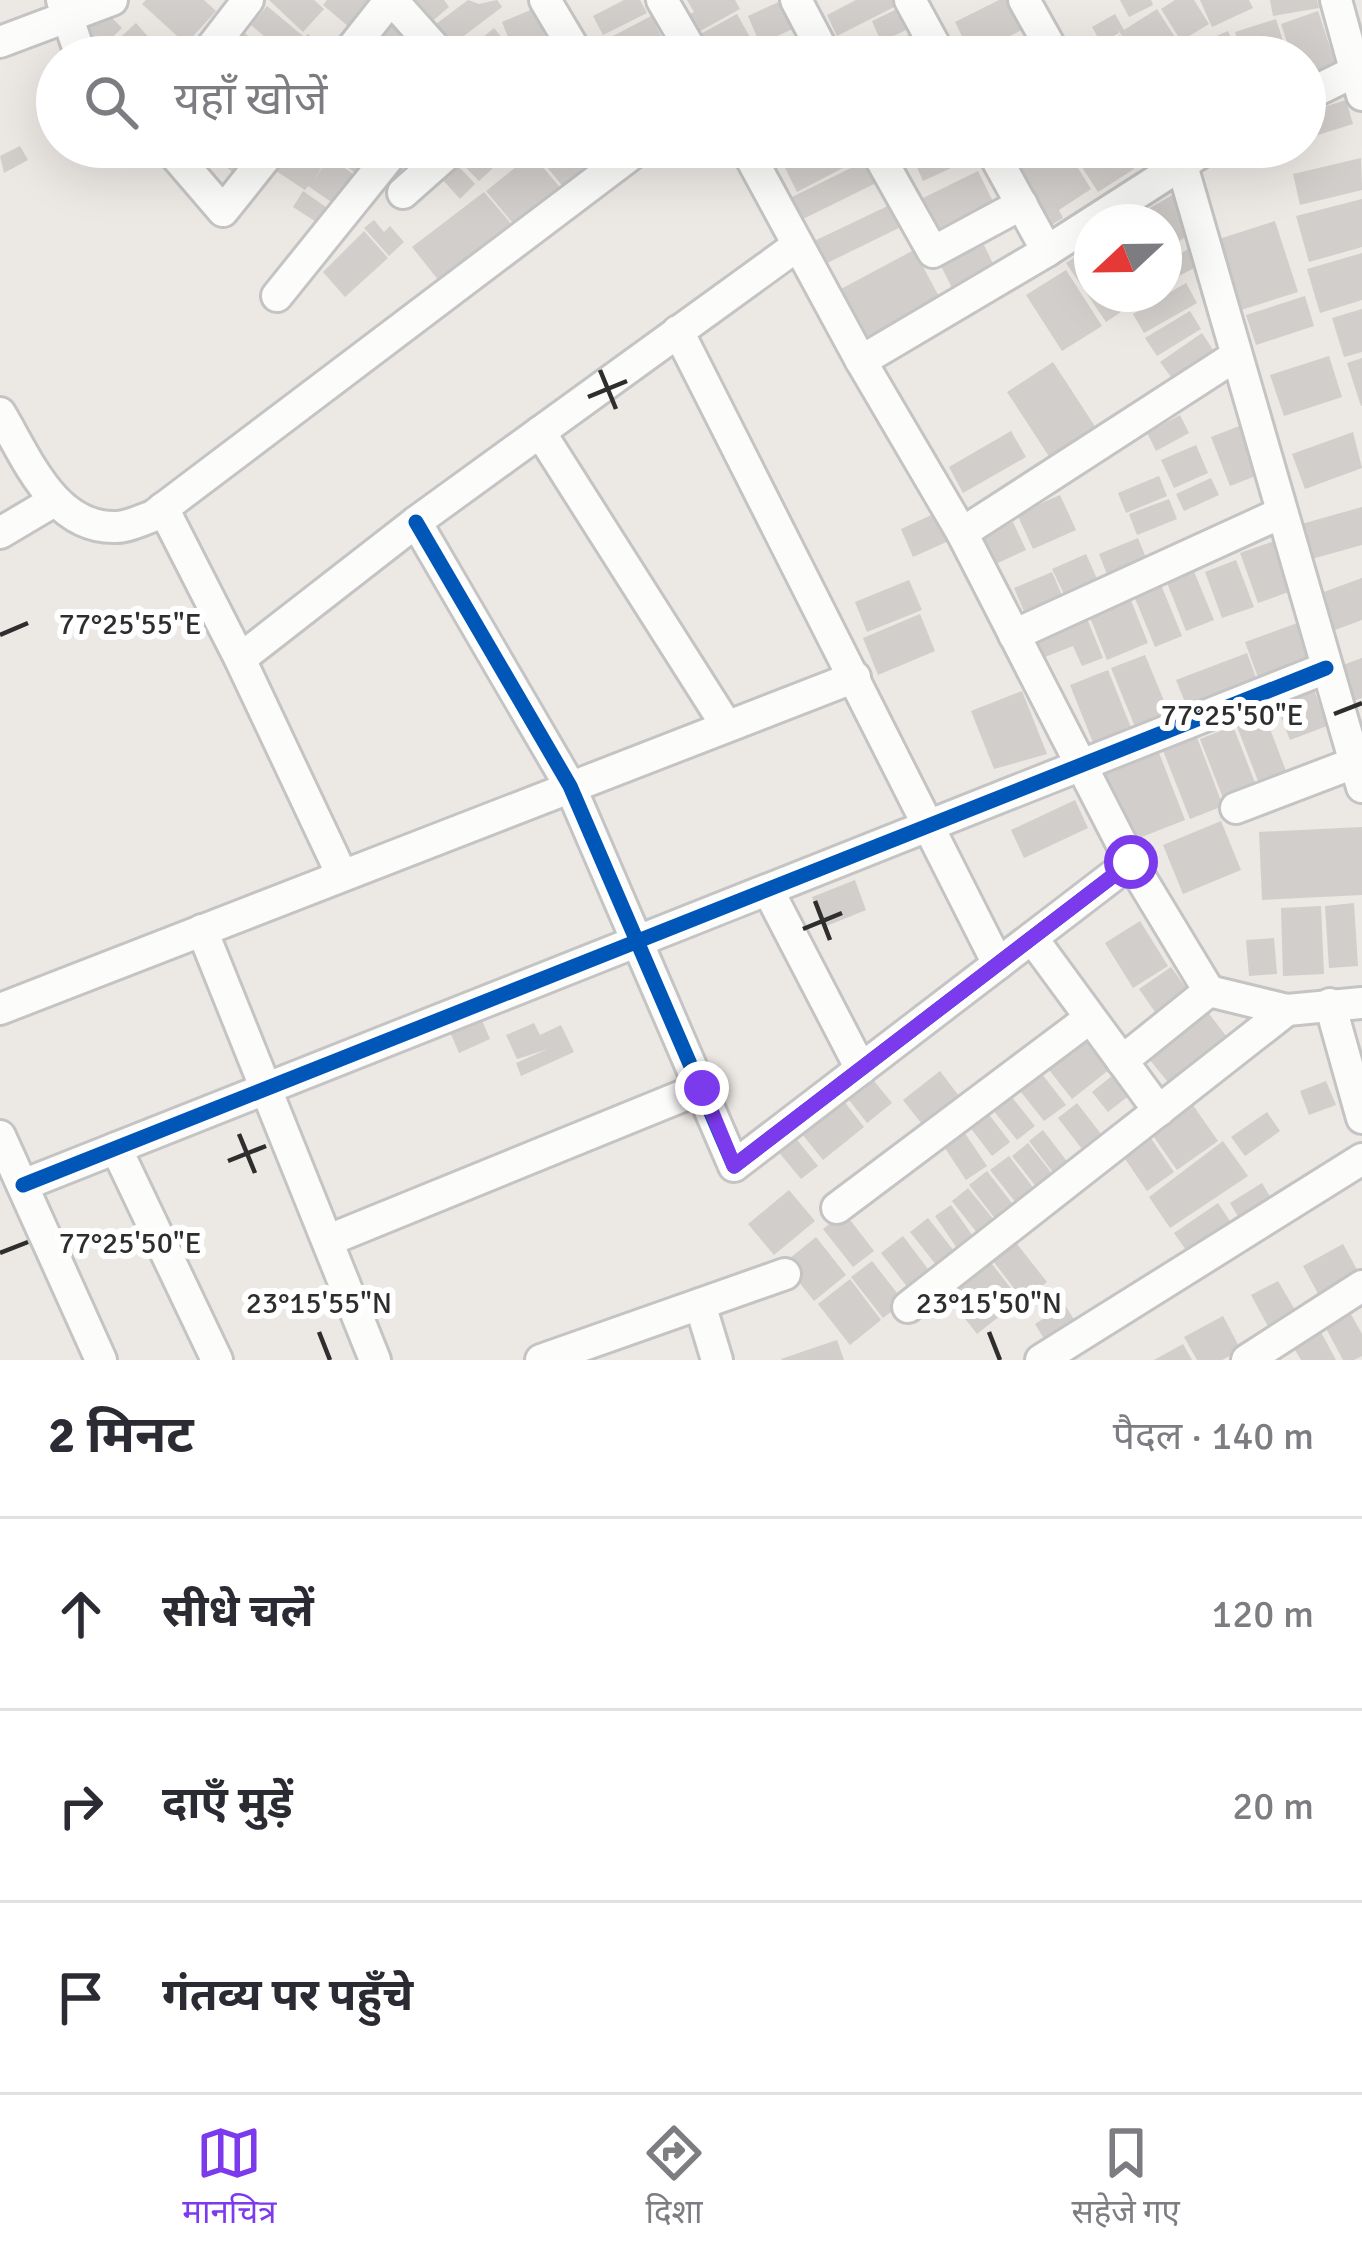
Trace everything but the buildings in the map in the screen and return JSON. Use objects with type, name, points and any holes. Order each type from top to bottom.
[{"type":"street","points":[[0,43],[65,8],[112,0]]},
{"type":"street","points":[[220,36],[248,0]]},
{"type":"street","points":[[362,36],[391,0],[423,36]]},
{"type":"street","points":[[545,0],[561,36]]},
{"type":"street","points":[[662,0],[683,36]]},
{"type":"street","points":[[796,0],[815,36]]},
{"type":"street","points":[[910,0],[930,36]]},
{"type":"street","points":[[1024,0],[1044,36]]},
{"type":"street","points":[[1326,89],[1360,78],[1336,0]]},
{"type":"street","points":[[186,168],[223,211],[257,168]]},
{"type":"street","points":[[277,296],[380,168]]},
{"type":"street","points":[[403,193],[431,168]]},
{"type":"street","points":[[0,413],[54,501],[81,521],[118,528],[153,517],[610,168]]},
{"type":"street","points":[[756,168],[962,533],[1131,862],[1209,991],[1287,1010],[1362,1003]]},
{"type":"street","points":[[886,168],[933,252],[1022,204]]},
{"type":"street","points":[[1002,168],[1047,251]]},
{"type":"street","points":[[861,361],[1047,251],[1172,168]]},
{"type":"street","points":[[1183,168],[1358,775],[1236,808]]},
{"type":"street","points":[[240,659],[416,522],[798,245]]},
{"type":"street","points":[[678,332],[998,964]]},
{"type":"street","points":[[962,533],[1234,357]]},
{"type":"street","points":[[540,432],[726,725]]},
{"type":"street","points":[[0,533],[54,501]]},
{"type":"street","points":[[163,508],[342,875]]},
{"type":"street","points":[[1014,635],[1281,513]]},
{"type":"street","points":[[416,522],[570,786],[734,1166],[1131,862]]},
{"type":"street","points":[[23,1185],[1326,668]]},
{"type":"street","points":[[0,1009],[854,677]]},
{"type":"street","points":[[768,890],[861,1069]]},
{"type":"street","points":[[202,930],[375,1360]]},
{"type":"street","points":[[1031,938],[1159,1111]]},
{"type":"street","points":[[1122,1061],[1209,991]]},
{"type":"street","points":[[1330,1004],[1362,1118]]},
{"type":"street","points":[[908,1307],[1287,1010]]},
{"type":"street","points":[[837,1208],[1090,1018]]},
{"type":"street","points":[[328,1240],[702,1088]]},
{"type":"street","points":[[0,1136],[101,1360]]},
{"type":"street","points":[[116,1148],[217,1360]]},
{"type":"street","points":[[1041,1360],[1362,1159]]},
{"type":"street","points":[[541,1360],[785,1274]]},
{"type":"street","points":[[1247,1360],[1362,1286]]},
{"type":"street","points":[[700,1304],[717,1360]]},
{"type":"cycle path","points":[[416,522],[570,786],[734,1166],[1131,862]]},
{"type":"cycle path","points":[[23,1185],[1326,668]]},
{"type":"route","points":[[702,1088],[734,1166],[1131,862]]}]
